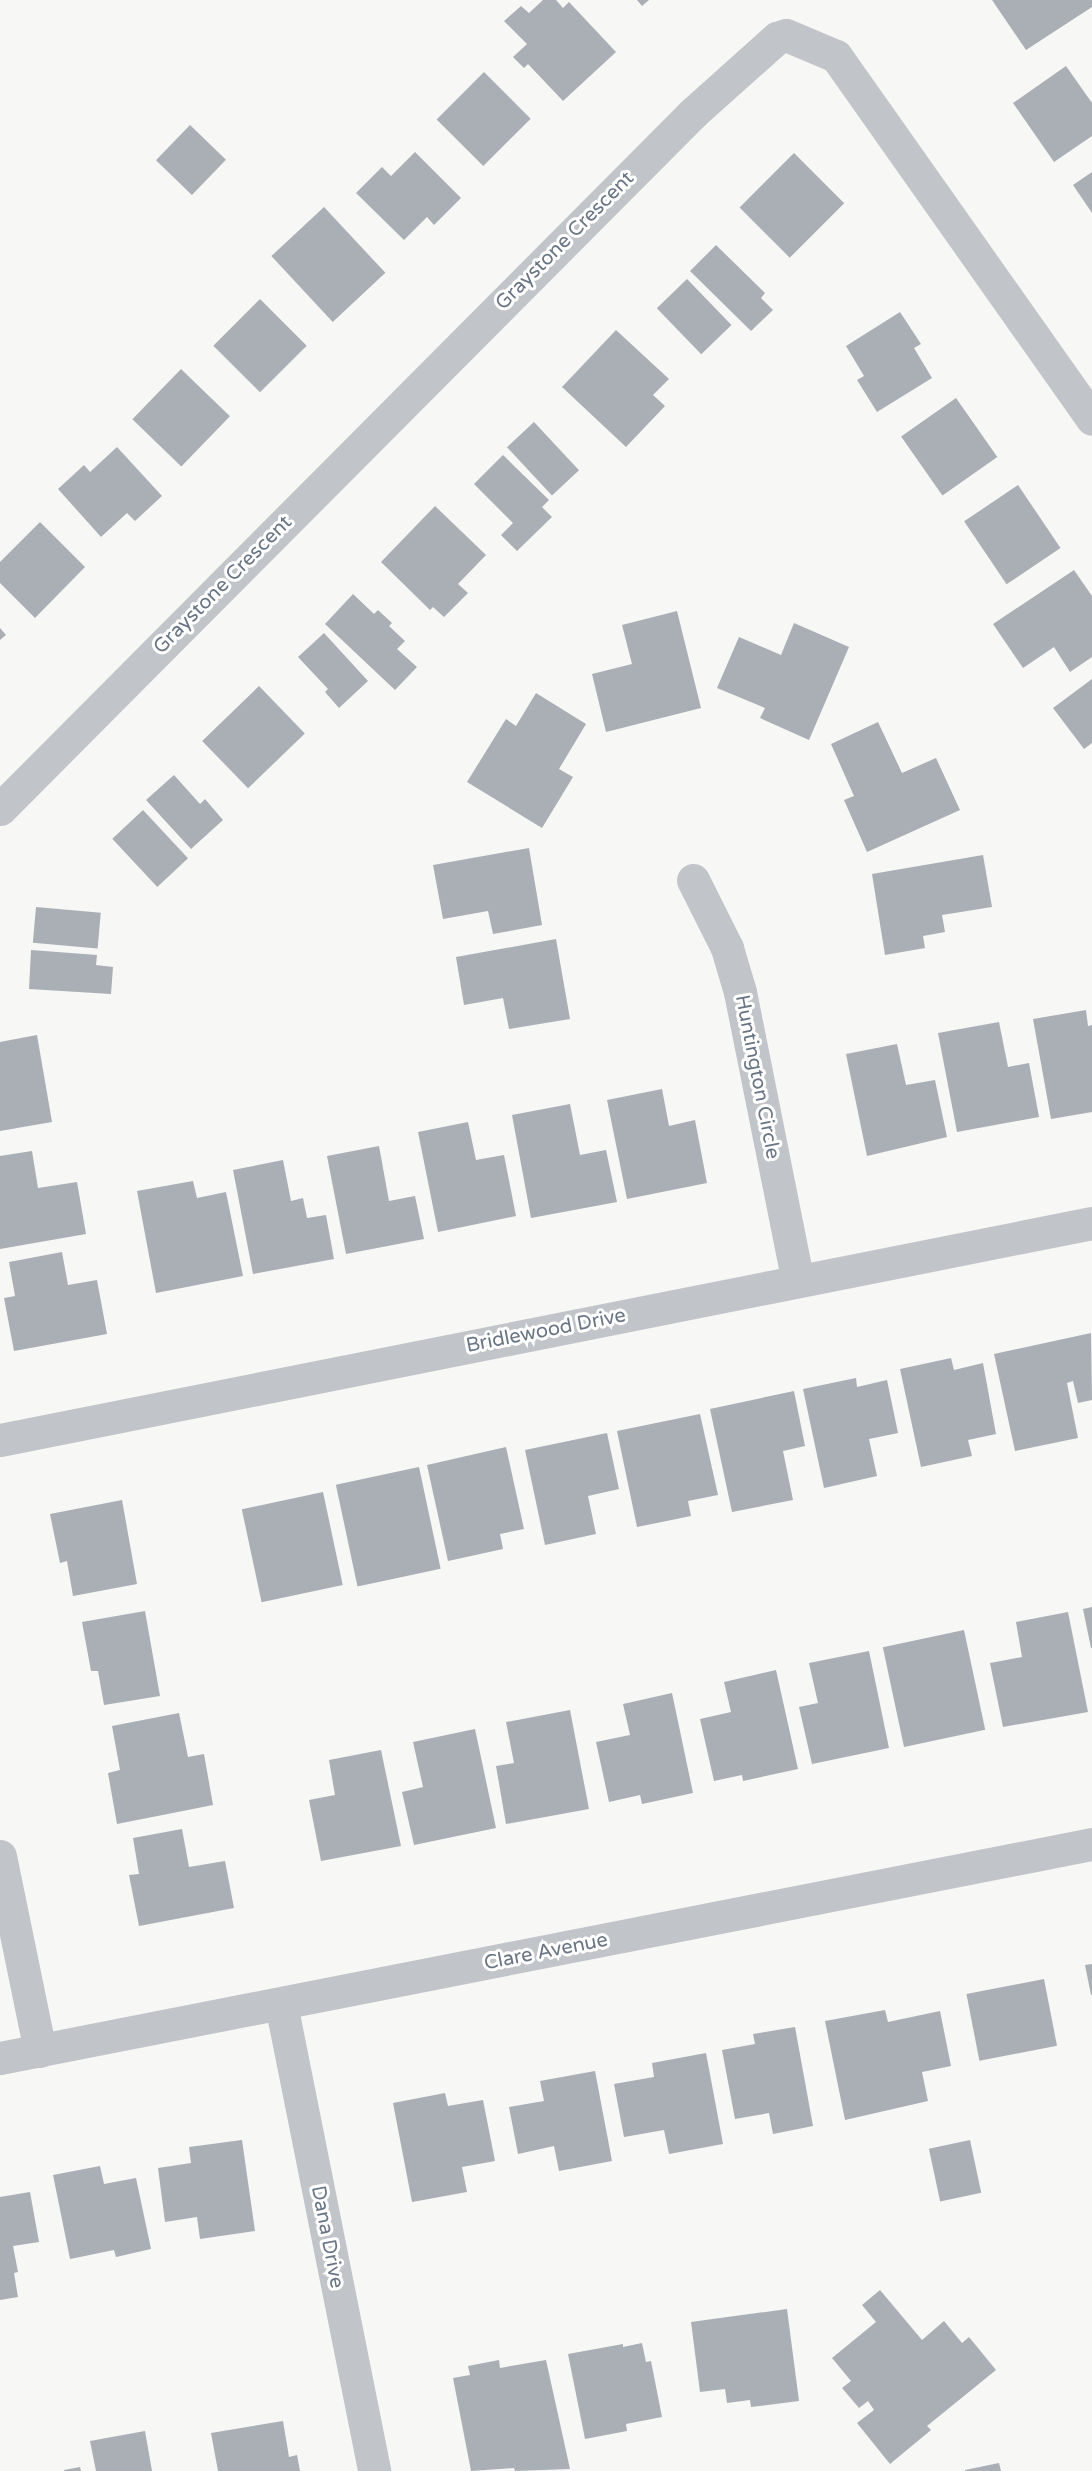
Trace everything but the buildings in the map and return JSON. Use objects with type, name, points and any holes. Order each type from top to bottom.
[{"type":"street","name":"Graystone Crescent","points":[[0,808],[693,113],[777,38],[786,36],[836,56],[1092,420]]},
{"type":"street","name":"Huntington Circle","points":[[693,880],[727,948],[740,992],[798,1281]]},
{"type":"street","name":"Bridlewood Drive","points":[[0,1440],[1092,1223]]},
{"type":"street","name":"Clare Avenue","points":[[0,2058],[1092,1844]]},
{"type":"street","points":[[0,1857],[40,2050]]},
{"type":"street","name":"Dana Drive","points":[[281,2004],[374,2471]]}]
